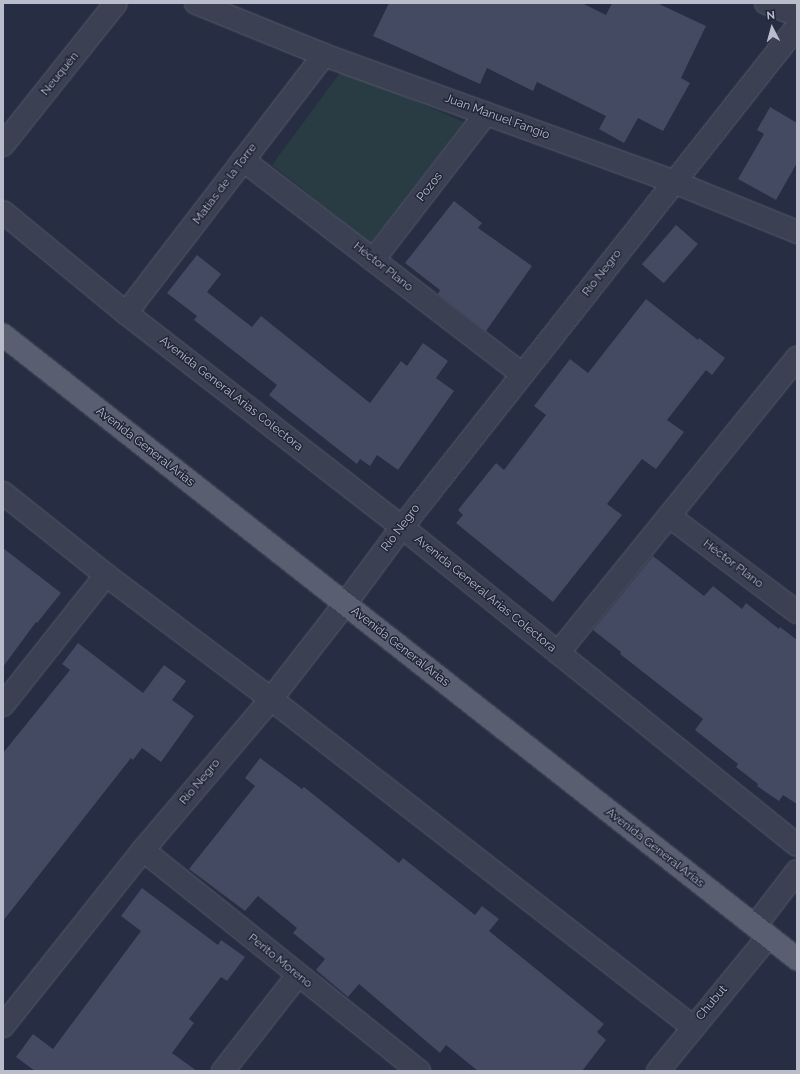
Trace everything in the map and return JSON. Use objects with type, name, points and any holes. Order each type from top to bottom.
[{"type":"main road","name":"Avenida General Arias","points":[[3,335],[797,960]]},
{"type":"street","name":"Neuquén","points":[[3,145],[116,3]]},
{"type":"street","name":"Juan Manuel Fangio","points":[[196,3],[324,55],[674,182],[797,232]]},
{"type":"street","points":[[766,3],[797,15]]},
{"type":"street","name":"Río Negro","points":[[3,1026],[143,850],[271,699],[345,604],[402,527],[797,27]]},
{"type":"street","name":"Matías de la Torre","points":[[126,313],[324,55]]},
{"type":"street","name":"Pozos","points":[[373,260],[486,114]]},
{"type":"street","name":"Héctor Plano","points":[[243,160],[522,374]]},
{"type":"street","name":"Avenida General Arias Colectora","points":[[3,212],[126,313],[402,527],[797,844]]},
{"type":"street","points":[[558,653],[797,358]]},
{"type":"street","points":[[3,493],[106,575],[271,699],[692,1027]]},
{"type":"street","name":"Héctor Plano","points":[[669,516],[796,610]]},
{"type":"street","points":[[3,705],[106,575]]},
{"type":"street","name":"Perito Moreno","points":[[143,850],[419,1071]]},
{"type":"street","name":"Chubut","points":[[658,1071],[762,932],[797,871]]},
{"type":"street","points":[[223,1071],[298,975]]},
{"type":"shaded area","points":[[342,70],[464,122],[370,243],[272,165]]},
{"type":"building","points":[[389,3],[582,3],[606,15],[612,3],[657,3],[706,26],[681,78],[690,83],[663,131],[638,118],[624,143],[599,129],[606,116],[537,82],[533,91],[487,68],[480,84],[373,36]]},
{"type":"building","points":[[770,107],[797,123],[797,163],[776,200],[738,179],[764,134],[757,130]]},
{"type":"building","points":[[454,201],[482,223],[478,228],[532,266],[486,331],[438,294],[440,290],[405,263]]},
{"type":"building","points":[[676,225],[698,244],[664,283],[642,264]]},
{"type":"building","points":[[197,255],[221,274],[207,292],[252,327],[261,316],[370,403],[401,361],[407,366],[423,343],[448,361],[436,378],[454,391],[398,470],[377,455],[370,466],[360,459],[357,464],[269,395],[277,385],[194,320],[197,316],[167,293]]},
{"type":"building","points":[[646,299],[698,340],[699,338],[725,358],[712,375],[706,370],[667,420],[684,432],[656,469],[642,459],[607,504],[622,515],[553,602],[456,523],[463,515],[458,510],[496,463],[504,470],[546,415],[534,406],[570,359],[588,373]]},
{"type":"building","points":[[3,548],[61,593],[37,623],[36,622],[3,667]]},
{"type":"building","points":[[653,556],[704,596],[713,586],[742,609],[746,603],[779,629],[780,627],[797,640],[797,804],[783,795],[779,801],[757,786],[758,784],[736,767],[738,764],[695,730],[703,719],[620,654],[621,652],[593,630]]},
{"type":"building","points":[[78,643],[143,693],[164,665],[186,681],[172,700],[194,716],[161,762],[142,748],[133,760],[131,758],[3,921],[3,753],[70,670],[62,664]]},
{"type":"building","points":[[260,758],[302,789],[304,787],[399,863],[403,858],[475,915],[482,906],[499,919],[489,931],[604,1024],[597,1032],[606,1040],[582,1071],[478,1071],[446,1045],[440,1053],[359,984],[348,997],[316,970],[325,959],[293,933],[297,928],[258,896],[245,911],[189,869],[255,786],[245,778]]},
{"type":"building","points":[[142,888],[218,945],[221,940],[245,957],[227,981],[221,977],[189,1019],[194,1023],[172,1053],[197,1071],[35,1071],[16,1057],[33,1034],[53,1049],[141,931],[121,916]]}]
